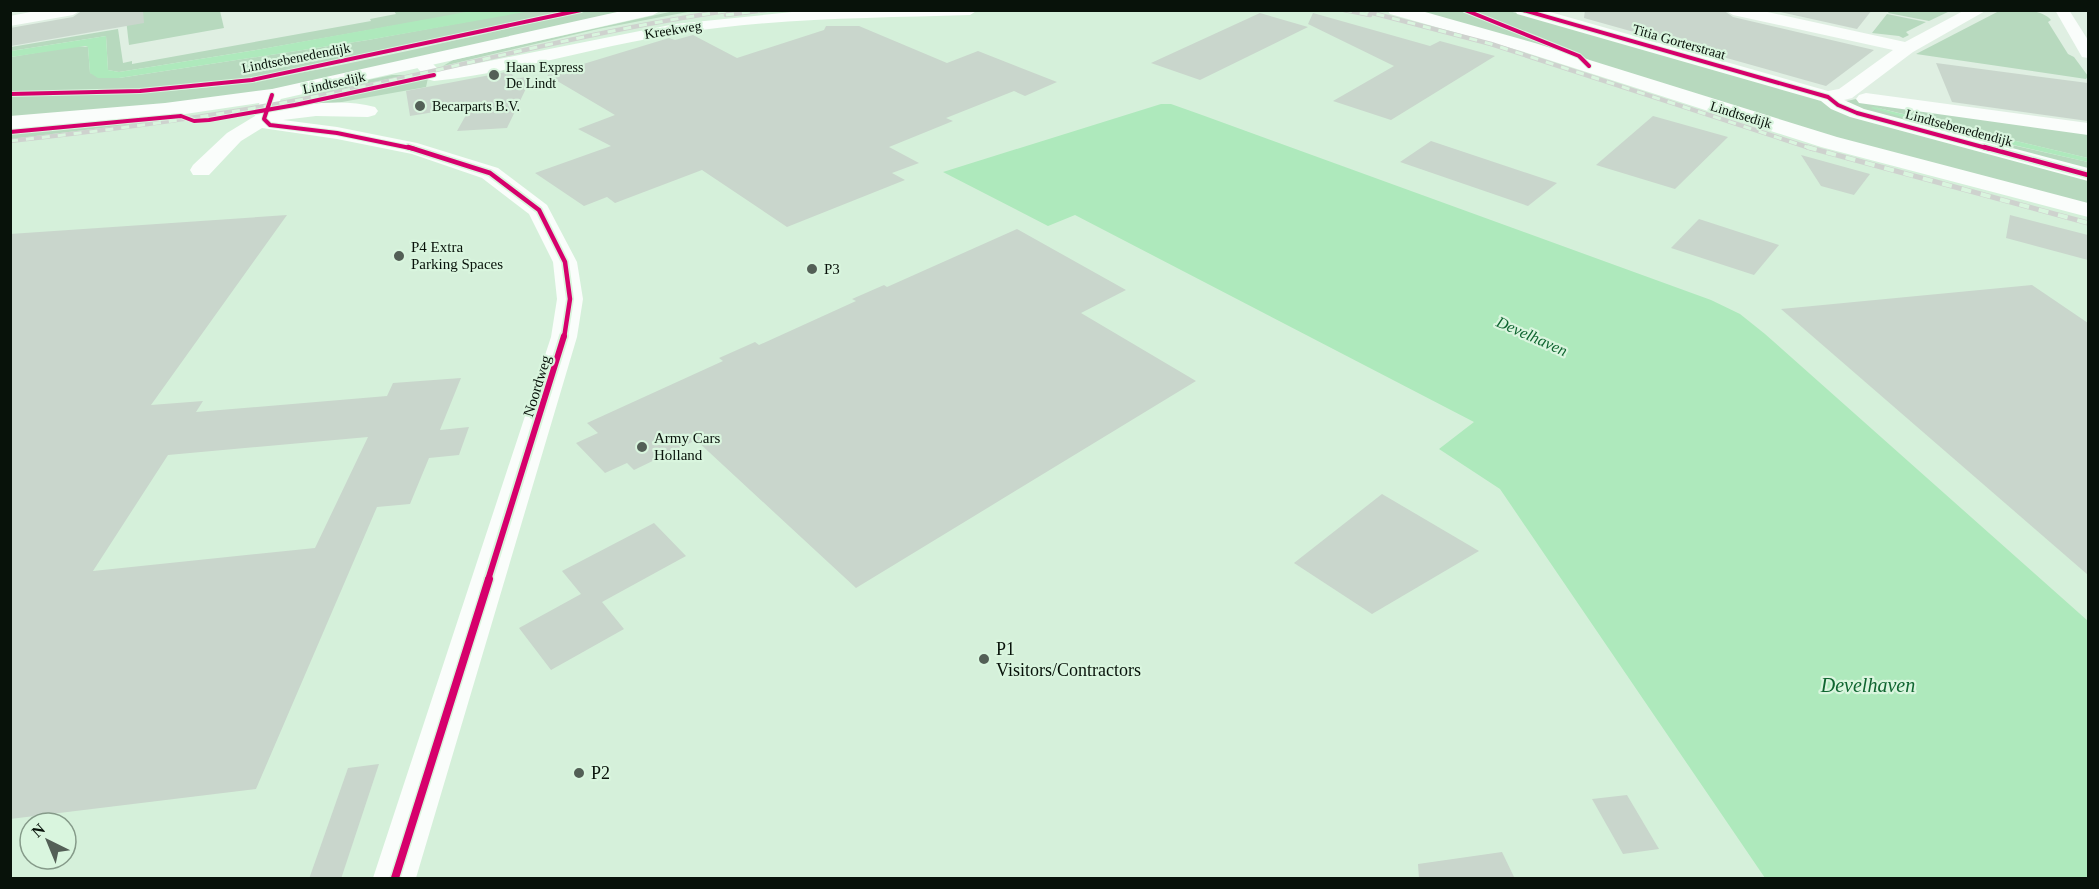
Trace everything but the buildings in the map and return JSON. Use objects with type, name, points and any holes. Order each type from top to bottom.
[{"type":"main road","name":"Lindtsedijk","points":[[10,123],[165,110],[268,107],[428,69],[653,10]]},
{"type":"main road","name":"Lindtsedijk","points":[[1396,10],[1528,46],[1829,142],[2088,210]]},
{"type":"street","points":[[10,21],[74,10]]},
{"type":"street","name":"Kreekweg","points":[[428,69],[460,81],[530,69],[545,55],[675,29],[730,21],[970,10]]},
{"type":"street","name":"Titia Gorterstraat","points":[[1523,10],[1837,95]]},
{"type":"street","points":[[1733,10],[1907,48]]},
{"type":"street","points":[[1837,95],[1907,48],[1979,10]]},
{"type":"street","points":[[2065,12],[2088,53]]},
{"type":"street","points":[[1837,95],[1889,104],[1932,106],[2088,129]]},
{"type":"street","name":"Lindtsebenedendijk","points":[[1837,95],[1838,105],[1857,113],[2088,175]]},
{"type":"street","points":[[201,170],[235,135],[268,107],[368,111]]},
{"type":"street","name":"Noordweg","points":[[268,107],[270,125],[337,133],[417,149],[490,173],[539,210],[565,262],[570,299],[564,337],[395,879]]},
{"type":"shaded area","points":[[531,10],[575,11],[258,77],[151,89],[11,92],[11,57],[77,46],[88,47],[90,73],[119,78],[368,40]]},
{"type":"shaded area","points":[[1428,10],[1876,146],[2088,198],[2088,878],[11,878],[11,120],[230,97],[629,11]]},
{"type":"shaded area","points":[[1890,10],[1950,11],[1929,21],[1888,13]]},
{"type":"shaded area","points":[[2001,10],[2041,13],[2051,20],[2048,22],[2068,54],[2074,57],[2088,76],[2086,79],[1916,54]]},
{"type":"shaded area","points":[[125,11],[220,11],[224,28],[129,45]]},
{"type":"shaded area","points":[[394,11],[477,11],[119,72],[108,70],[106,36],[11,51],[11,47],[118,29],[123,63],[132,61],[132,64],[371,21],[370,19],[396,14]]},
{"type":"shaded area","points":[[587,11],[635,11],[233,98],[11,119],[10,96],[150,92],[234,84],[367,60]]},
{"type":"shaded area","points":[[674,11],[693,11],[598,29],[443,66],[453,60]]},
{"type":"shaded area","points":[[1410,11],[1460,11],[1577,56]]},
{"type":"shaded area","points":[[1468,11],[1509,11],[1822,99],[1849,114],[2088,180],[2088,206],[1898,157],[1594,63],[1573,51]]},
{"type":"shaded area","points":[[1887,14],[1926,22],[1906,32],[1909,35],[1903,38],[1872,33]]},
{"type":"shaded area","points":[[392,75],[406,75],[305,97],[330,88]]},
{"type":"shaded area","points":[[428,78],[426,87],[325,105],[296,106]]},
{"type":"shaded area","points":[[1856,99],[2087,132],[2088,158],[1874,107],[2012,145],[2088,162],[2088,172],[1859,112],[1842,102]]},
{"type":"shaded area","points":[[183,118],[11,139],[11,134]]},
{"type":"water","points":[[477,10],[531,11],[368,40],[119,78],[98,78],[90,73],[88,47],[85,46],[11,57],[11,51],[106,36],[108,70],[119,72]]},
{"type":"water","name":"Develhaven","points":[[1161,104],[1171,104],[1202,115],[1711,300],[1740,314],[1765,334],[2088,621],[2088,878],[1765,878],[1500,489],[1439,449],[1474,422],[1075,215],[1048,226],[943,172]]},
{"type":"water","points":[[1871,108],[2088,158],[2088,162],[1944,129]]},
{"type":"railway","points":[[10,141],[256,108],[584,37],[733,10]]},
{"type":"railway","points":[[726,15],[766,10]]},
{"type":"railway","points":[[1344,10],[1370,15]]},
{"type":"railway","points":[[1361,10],[1491,44],[1813,149]]},
{"type":"railway","points":[[1807,147],[2088,223]]},
{"type":"cycle path","points":[[10,94],[140,91],[252,80],[581,10]]},
{"type":"cycle path","points":[[1465,10],[1579,56],[1589,66]]},
{"type":"cycle path","points":[[1523,10],[1828,97],[1838,105],[1857,113],[2088,175]]},
{"type":"cycle path","points":[[10,132],[181,116],[194,121],[209,120],[295,105],[434,75]]},
{"type":"cycle path","points":[[272,95],[264,119],[270,125],[337,133],[417,149],[490,173],[539,210],[565,262],[570,299],[564,337],[395,878]]},
{"type":"place","name":"Haan Express De Lindt","points":[[494,75]]},
{"type":"place","name":"Becarparts B.V.","points":[[420,106]]},
{"type":"place","name":"P4 Extra Parking Spaces","points":[[399,256]]},
{"type":"place","name":"P3","points":[[812,269]]},
{"type":"place","name":"Army Cars Holland","points":[[642,447]]},
{"type":"place","name":"P1 Visitors/Contractors","points":[[984,659]]},
{"type":"place","name":"P2","points":[[579,773]]}]
